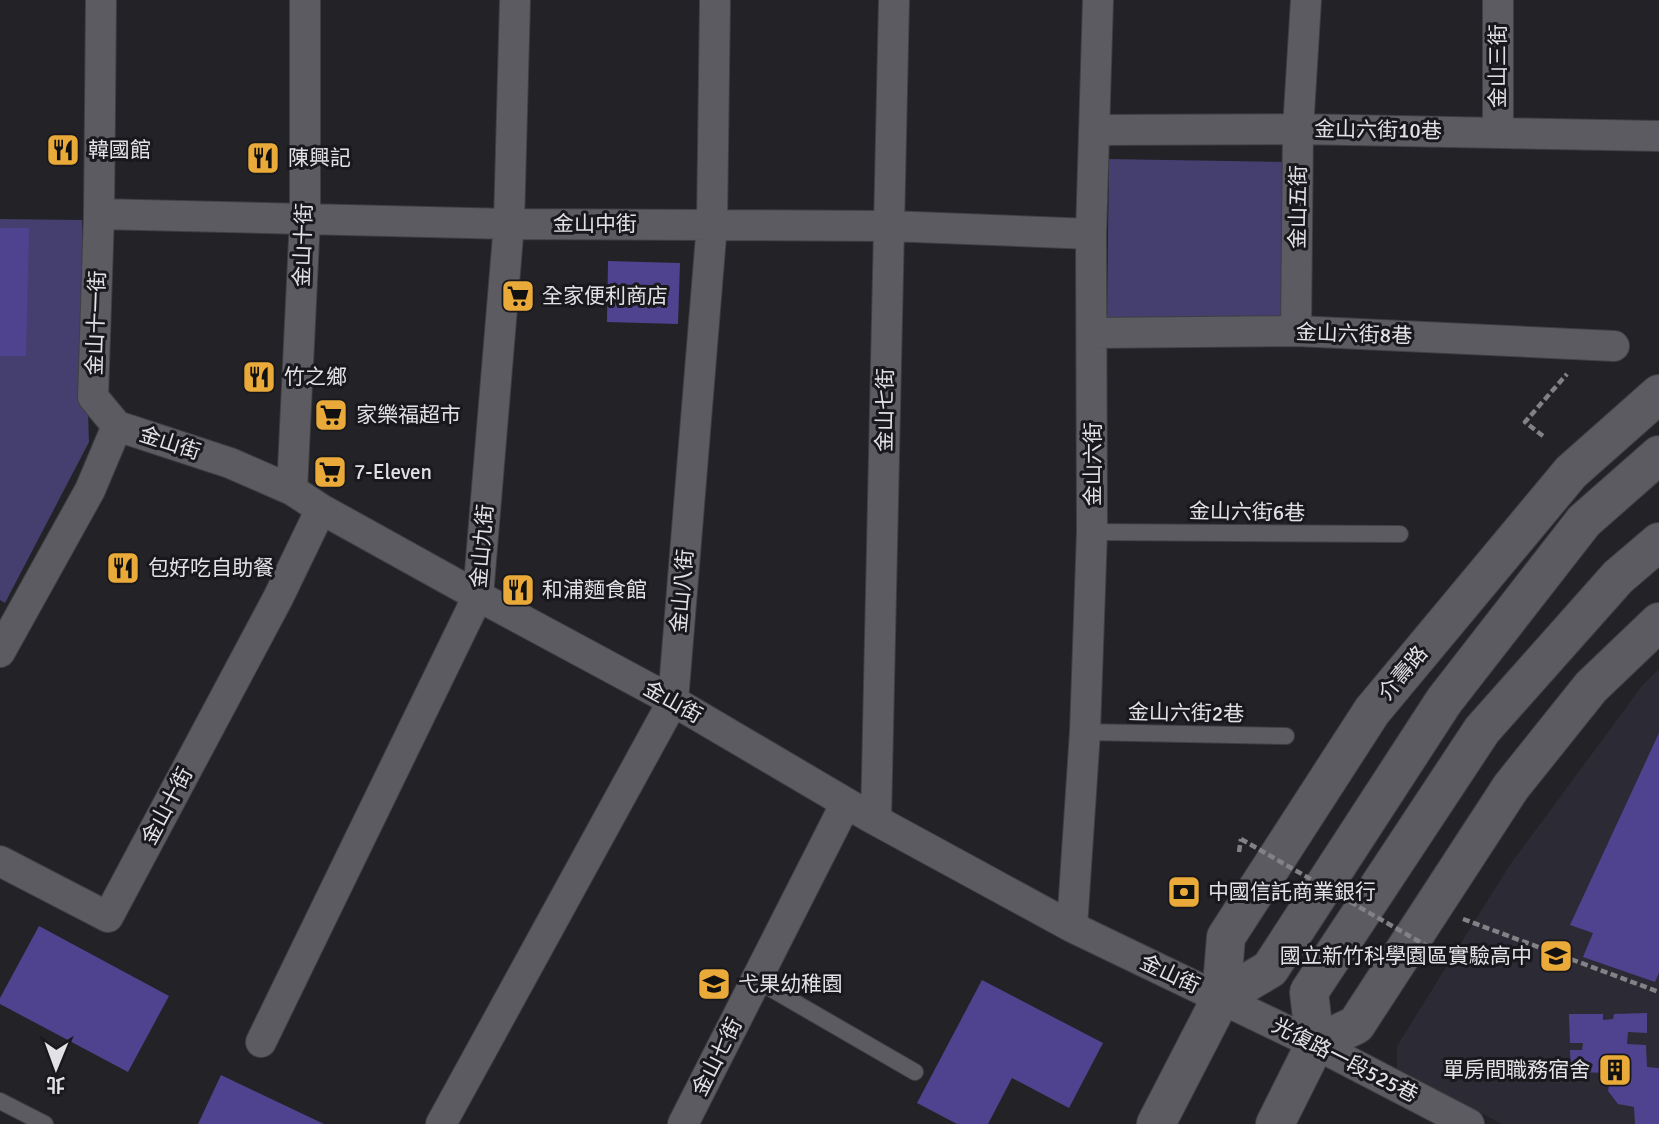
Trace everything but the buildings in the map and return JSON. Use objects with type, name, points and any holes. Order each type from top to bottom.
[{"type":"street","name":"金山十一街","points":[[101,0],[99,214],[93,397],[117,426]]},
{"type":"street","name":"金山十街","points":[[292,490],[304,218],[304,0]]},
{"type":"street","name":"金山九街","points":[[261,1042],[478,596],[509,224],[515,0]]},
{"type":"street","name":"金山八街","points":[[441,1124],[673,701],[712,224],[715,0]]},
{"type":"street","name":"金山七街","points":[[876,820],[894,0]]},
{"type":"street","name":"金山六街","points":[[1072,927],[1085,732],[1092,532],[1091,234],[1098,0]]},
{"type":"street","name":"金山五街","points":[[1296,331],[1298,129],[1306,0]]},
{"type":"street","name":"金山三街","points":[[1498,0],[1498,132]]},
{"type":"street","name":"金山六街10巷","points":[[1096,130],[1298,129],[1659,136]]},
{"type":"street","name":"金山中街","points":[[99,214],[509,224],[889,226],[1091,234]]},
{"type":"street","name":"金山六街8巷","points":[[1093,333],[1296,331],[1603,345]]},
{"type":"street","name":"介壽路","points":[[1156,1124],[1221,999],[1226,937],[1372,711],[1571,472],[1659,394]]},
{"type":"street","name":"金山街","points":[[117,426],[230,463],[292,490],[321,509],[478,596],[673,701],[876,820],[1072,927],[1221,999]]},
{"type":"street","points":[[2,643],[90,490],[117,426]]},
{"type":"street","points":[[1221,999],[1270,969],[1444,701],[1584,521],[1659,455]]},
{"type":"street","name":"金山十街","points":[[0,861],[108,917],[278,597],[321,509]]},
{"type":"street","points":[[1275,1124],[1315,1044],[1309,992],[1482,730],[1618,577],[1659,542]]},
{"type":"street","points":[[1315,1044],[1356,1025],[1511,787],[1591,687],[1659,622]]},
{"type":"street","name":"金山七街","points":[[683,1124],[846,803]]},
{"type":"street","name":"光復路一段525巷","points":[[1221,999],[1315,1044],[1469,1124]]},
{"type":"lane","name":"金山六街6巷","points":[[1092,532],[1401,534]]},
{"type":"lane","name":"金山六街2巷","points":[[1085,732],[1286,736]]},
{"type":"lane","points":[[756,980],[915,1072]]},
{"type":"lane","points":[[0,1101],[45,1124]]},
{"type":"path","points":[[1543,436],[1525,422],[1603,345]]},
{"type":"path","points":[[1241,839],[1446,957]]},
{"type":"path","points":[[1455,916],[1659,992]]},
{"type":"shaded area","points":[[1109,159],[1285,162],[1282,324],[1107,321]]},
{"type":"shaded area","points":[[0,219],[82,220],[89,442],[5,603],[0,600]]},
{"type":"shaded area","name":"國立新竹科學園區實驗高中","points":[[1659,669],[1659,1124],[1502,1124],[1397,1069],[1397,1046],[1509,866],[1642,686]]},
{"type":"place","name":"韓國館","points":[[63,150]]},
{"type":"place","name":"陳興記","points":[[263,158]]},
{"type":"place","name":"全家便利商店","points":[[518,296]]},
{"type":"place","name":"竹之鄉","points":[[259,377]]},
{"type":"place","name":"家樂福超市","points":[[331,415]]},
{"type":"place","name":"7-Eleven","points":[[330,472]]},
{"type":"place","name":"包好吃自助餐","points":[[123,568]]},
{"type":"place","name":"和浦麵食館","points":[[518,590]]},
{"type":"place","name":"中國信託商業銀行","points":[[1184,892]]},
{"type":"place","name":"國立新竹科學園區實驗高中","points":[[1556,956]]},
{"type":"place","name":"弋果幼稚園","points":[[714,984]]},
{"type":"place","name":"單房間職務宿舍","points":[[1615,1070]]}]
